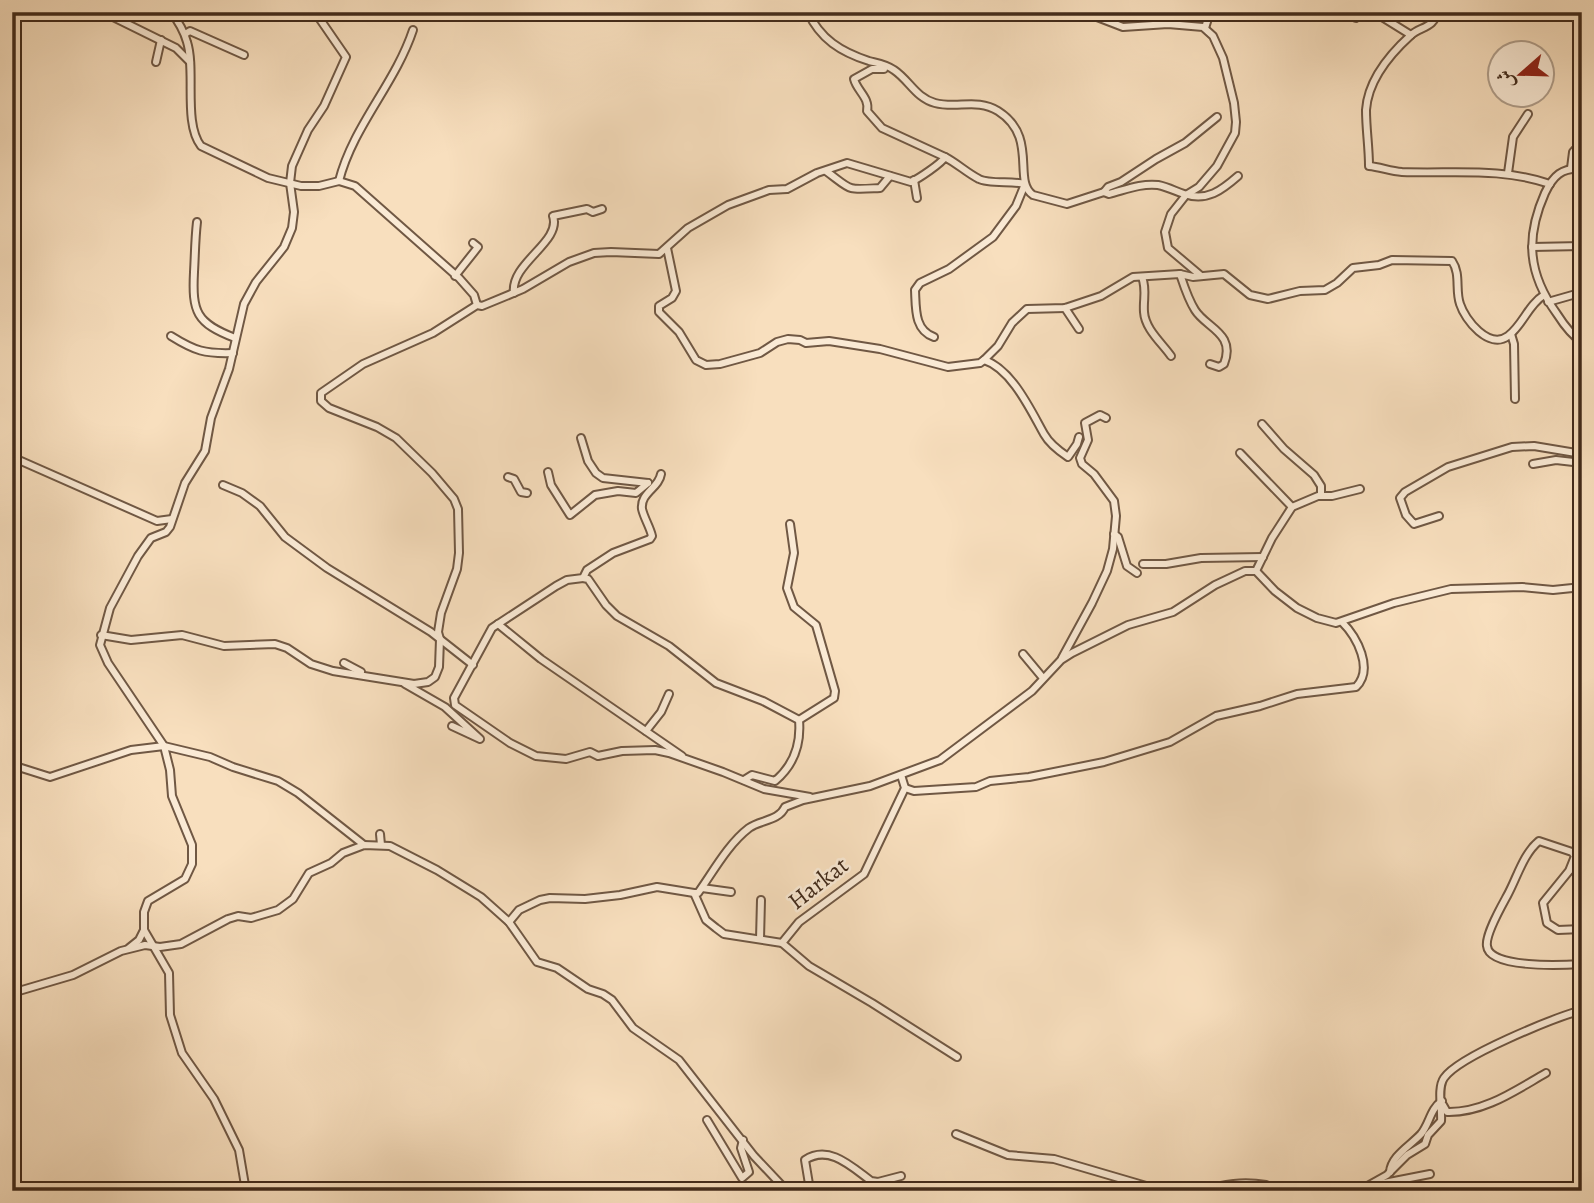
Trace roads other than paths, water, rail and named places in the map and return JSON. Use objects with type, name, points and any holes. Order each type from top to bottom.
[{"type":"street","points":[[103,12],[176,48],[190,62]]},
{"type":"street","points":[[171,12],[185,34],[190,62],[192,112],[199,144],[204,149],[251,172],[289,183],[315,186],[339,181],[363,191],[455,276],[474,295],[477,305]]},
{"type":"street","points":[[128,949],[139,940],[144,930],[144,912],[149,901],[183,881],[190,870],[193,857],[191,840],[172,796],[170,770],[164,746],[108,663],[100,645],[101,635],[119,588],[151,538],[167,530],[185,483],[205,451],[246,299],[289,237],[294,212],[289,183],[292,166],[346,57],[315,12]]},
{"type":"street","points":[[1084,12],[1123,27],[1173,24],[1205,28],[1215,39],[1223,58],[1237,122],[1232,140],[1217,166],[1199,187],[1186,195],[1167,221],[1165,243],[1200,275]]},
{"type":"street","points":[[1205,28],[1210,12]]},
{"type":"street","points":[[1343,12],[1356,18]]},
{"type":"street","points":[[1362,12],[1382,17],[1411,35]]},
{"type":"street","points":[[808,13],[819,32],[834,46],[895,70],[914,90],[932,102],[950,105],[981,104],[1000,112],[1020,132],[1028,192],[1062,204],[1104,192],[1108,187],[1185,144],[1217,117]]},
{"type":"street","points":[[1457,16],[1436,13],[1433,23],[1411,35],[1391,54],[1369,94],[1366,114],[1369,166],[1403,172],[1508,173],[1528,176],[1550,184]]},
{"type":"street","points":[[339,181],[348,154],[394,75],[413,30]]},
{"type":"street","points":[[185,34],[190,31],[244,55]]},
{"type":"street","points":[[156,62],[161,40]]},
{"type":"street","points":[[895,70],[872,69],[854,79],[866,98],[867,111],[882,128],[945,158],[981,181],[1012,181],[1025,184]]},
{"type":"street","points":[[1508,173],[1513,136],[1528,114]]},
{"type":"street","points":[[1572,168],[1573,152],[1582,142]]},
{"type":"street","points":[[101,635],[123,640],[182,635],[233,646],[275,644],[287,648],[318,667],[402,683],[422,684],[435,677],[439,667],[438,632],[441,613],[457,569],[458,509],[454,499],[396,438],[377,427],[328,408],[320,397],[322,391],[363,364],[433,333],[477,305],[482,306],[514,293],[556,268],[594,253],[656,255],[688,228],[728,205],[769,190],[787,188],[817,173],[852,162],[908,181],[914,180],[945,158]]},
{"type":"street","points":[[1582,169],[1572,168],[1560,172],[1550,184],[1535,218],[1532,247],[1536,271],[1546,298],[1568,330],[1582,342]]},
{"type":"street","points":[[826,172],[852,190],[880,187],[890,176]]},
{"type":"street","points":[[1104,192],[1109,194],[1150,185],[1173,188],[1186,195],[1216,194],[1238,176]]},
{"type":"street","points":[[914,180],[917,198]]},
{"type":"street","points":[[934,337],[925,334],[920,328],[915,289],[920,283],[949,269],[993,237],[1016,206],[1025,184]]},
{"type":"street","points":[[514,293],[513,283],[517,274],[554,228],[553,216],[587,209],[593,212],[602,209]]},
{"type":"street","points":[[197,222],[193,292],[196,308],[201,317],[217,331],[235,338]]},
{"type":"street","points":[[455,276],[478,247],[473,243]]},
{"type":"street","points":[[1532,247],[1582,246]]},
{"type":"street","points":[[667,248],[676,291],[673,298],[659,306],[659,312],[679,332],[692,354],[701,363],[711,366],[760,353],[777,342],[788,339],[806,343],[829,341],[880,349],[948,367],[980,363],[998,346],[1021,313],[1039,308],[1065,308],[1101,296],[1132,277],[1224,274],[1250,295],[1268,299],[1304,290],[1322,291],[1337,283],[1353,268],[1379,265],[1396,259],[1452,261],[1456,269],[1460,303],[1471,322],[1492,339],[1504,339],[1511,334],[1535,300],[1576,294]]},
{"type":"street","points":[[1180,274],[1197,314],[1216,328],[1226,349],[1224,364],[1219,367],[1210,363]]},
{"type":"street","points":[[1142,278],[1146,288],[1146,319],[1171,356]]},
{"type":"street","points":[[1065,308],[1079,329]]},
{"type":"street","points":[[1511,334],[1514,344],[1515,399]]},
{"type":"street","points":[[171,336],[192,349],[205,353],[233,353]]},
{"type":"street","points":[[984,360],[1004,373],[1028,404],[1046,437],[1068,457],[1079,437]]},
{"type":"street","points":[[1061,660],[1107,571],[1112,556],[1116,508],[1112,496],[1080,458],[1088,440],[1085,423],[1100,415],[1106,418]]},
{"type":"street","points":[[1262,424],[1284,449],[1314,475],[1321,486],[1321,496]]},
{"type":"street","points":[[581,438],[588,461],[603,478],[648,483]]},
{"type":"street","points":[[1439,516],[1414,524],[1406,515],[1401,498],[1405,492],[1448,467],[1512,447],[1534,446],[1582,454]]},
{"type":"street","points":[[1240,453],[1292,507]]},
{"type":"street","points":[[12,457],[157,521],[172,519]]},
{"type":"street","points":[[1533,464],[1556,460],[1582,463]]},
{"type":"street","points":[[548,472],[551,485],[570,515],[595,495],[618,491],[636,493],[661,477],[643,499],[642,508],[652,536],[647,541],[613,552],[587,570],[583,578]]},
{"type":"street","points":[[508,477],[514,479],[521,492],[527,493]]},
{"type":"street","points":[[223,485],[242,493],[260,506],[285,537],[327,568],[440,639],[473,665]]},
{"type":"street","points":[[1256,571],[1292,507],[1321,496],[1360,489]]},
{"type":"street","points":[[790,524],[794,553],[787,587],[793,607],[816,625],[835,691],[834,698],[799,720]]},
{"type":"street","points":[[1114,534],[1118,537],[1127,566],[1137,573]]},
{"type":"street","points":[[1143,564],[1166,564],[1201,558],[1262,557]]},
{"type":"street","points":[[509,922],[519,910],[550,898],[593,898],[657,887],[698,893],[748,828],[783,813],[785,807],[901,775],[948,755],[1032,691],[1061,660],[1116,630],[1173,612],[1214,585],[1245,571],[1256,571],[1275,591],[1300,610],[1317,618],[1342,622],[1394,603],[1451,589],[1522,587],[1553,590],[1582,587]]},
{"type":"street","points":[[799,720],[747,694],[716,683],[680,654],[617,616],[588,579],[583,578],[567,580],[498,624],[485,639],[454,698],[455,705],[497,735],[530,754],[566,759],[590,752],[598,756],[632,750],[655,750],[687,759],[764,789],[816,798]]},
{"type":"street","points":[[901,775],[905,788],[914,791],[976,787],[990,781],[1030,777],[1104,762],[1170,742],[1216,716],[1297,694],[1356,687],[1362,680],[1363,663],[1355,637],[1342,622]]},
{"type":"street","points":[[498,624],[541,659],[687,759]]},
{"type":"street","points":[[1023,654],[1043,678]]},
{"type":"street","points":[[344,663],[370,676]]},
{"type":"street","points":[[402,683],[445,707],[480,739],[452,726]]},
{"type":"street","points":[[646,731],[669,694]]},
{"type":"street","points":[[744,780],[752,775],[775,781],[783,774],[797,749],[799,720]]},
{"type":"street","points":[[12,765],[50,777],[138,748],[164,746],[210,757],[278,781],[299,793],[364,845]]},
{"type":"street","name":"Harkat","points":[[782,943],[799,922],[864,874],[905,788]]},
{"type":"street","points":[[380,834],[381,845]]},
{"type":"street","points":[[1575,854],[1542,840],[1537,842],[1518,873],[1486,943],[1493,957],[1506,961],[1582,964]]},
{"type":"street","points":[[12,993],[73,975],[128,949],[187,942],[216,924],[234,917],[251,918],[281,908],[293,899],[309,873],[331,863],[343,853],[364,845],[396,848],[481,897],[509,922],[537,962],[557,968],[588,989],[612,1000],[633,1028],[680,1060],[714,1107],[787,1191]]},
{"type":"street","points":[[1569,871],[1575,854],[1582,847]]},
{"type":"street","points":[[1582,860],[1569,871],[1543,903],[1547,923],[1558,930],[1582,929]]},
{"type":"street","points":[[702,888],[731,892]]},
{"type":"street","points":[[694,893],[706,920],[724,934],[782,943],[809,966],[957,1057]]},
{"type":"street","points":[[760,939],[761,900]]},
{"type":"street","points":[[144,930],[169,973],[170,1015],[182,1053],[213,1096],[239,1150],[246,1191]]},
{"type":"street","points":[[792,931],[793,952]]},
{"type":"street","points":[[1337,1191],[1362,1189],[1390,1172],[1407,1155],[1425,1144],[1428,1135],[1441,1121],[1443,1080],[1462,1064],[1485,1049],[1582,1010]]},
{"type":"street","points":[[1442,1102],[1447,1112],[1461,1112],[1501,1099],[1546,1073]]},
{"type":"street","points":[[1390,1172],[1391,1164],[1422,1132],[1432,1111],[1442,1102]]},
{"type":"street","points":[[707,1119],[742,1178],[749,1172],[741,1148],[743,1140]]},
{"type":"street","points":[[956,1134],[1008,1155],[1054,1159],[1153,1188],[1179,1191]]},
{"type":"street","points":[[793,1191],[811,1190],[804,1163],[806,1159],[816,1156],[830,1155],[839,1158],[872,1181],[901,1176]]},
{"type":"street","points":[[1371,1191],[1379,1184],[1430,1174]]},
{"type":"street","points":[[1202,1191],[1226,1184],[1247,1182],[1266,1185],[1268,1191]]}]
